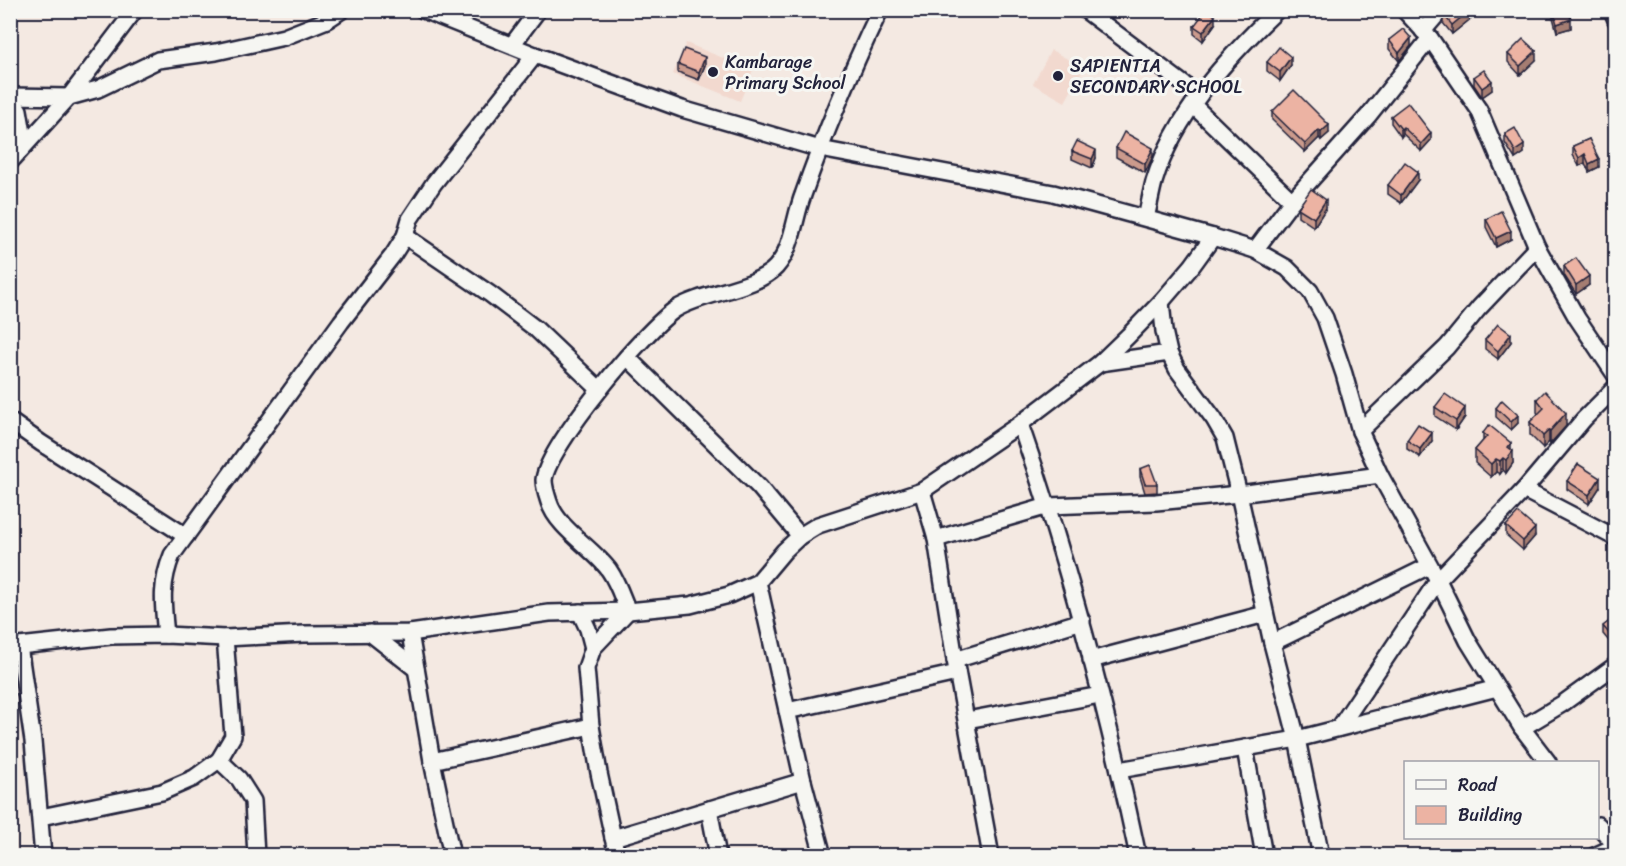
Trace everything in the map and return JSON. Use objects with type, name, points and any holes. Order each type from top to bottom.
[{"type":"street","points":[[10,162],[69,97],[135,10]]},
{"type":"street","points":[[10,96],[69,97],[98,88],[158,60],[216,52],[284,37],[318,24],[342,10]]},
{"type":"street","points":[[423,10],[535,55],[682,109],[820,149],[1041,191],[1146,218],[1255,250],[1287,268],[1310,291],[1325,318],[1360,431],[1380,475],[1468,641],[1522,728],[1547,761]]},
{"type":"street","points":[[512,45],[538,10]]},
{"type":"street","points":[[628,611],[620,590],[608,570],[562,523],[550,504],[544,480],[554,457],[599,389],[627,357],[675,310],[692,301],[763,277],[775,268],[785,254],[802,197],[848,77],[880,10]]},
{"type":"street","points":[[1085,10],[1195,100],[1292,201]]},
{"type":"street","points":[[1146,218],[1154,180],[1170,143],[1195,100],[1264,16],[1277,10]]},
{"type":"street","points":[[1404,10],[1427,35],[1479,110],[1537,247],[1577,318],[1616,376]]},
{"type":"street","points":[[1255,250],[1292,201],[1368,116],[1427,35],[1441,10]]},
{"type":"street","points":[[1612,10],[1616,20]]},
{"type":"street","points":[[166,635],[162,590],[165,572],[172,555],[328,339],[393,255],[405,236],[410,219],[434,183],[535,55]]},
{"type":"street","points":[[10,96],[19,110],[26,145]]},
{"type":"street","points":[[405,236],[490,294],[536,329],[599,389]]},
{"type":"street","points":[[43,855],[33,741],[15,647],[111,636],[166,635],[225,638],[304,634],[410,633],[549,613],[628,611],[690,605],[729,595],[758,582],[784,551],[800,536],[818,525],[922,491],[1020,424],[1100,363],[1161,303],[1213,237]]},
{"type":"street","points":[[1360,431],[1447,347],[1479,308],[1537,247]]},
{"type":"street","points":[[1161,303],[1169,353],[1177,369],[1214,419],[1225,438],[1265,614],[1297,739],[1321,855]]},
{"type":"street","points":[[1100,363],[1169,353]]},
{"type":"street","points":[[627,357],[759,487],[800,536]]},
{"type":"street","points":[[1339,728],[1437,580],[1524,490],[1591,411],[1616,387]]},
{"type":"street","points":[[10,421],[186,536]]},
{"type":"street","points":[[1020,424],[1048,506],[1082,621],[1138,855]]},
{"type":"street","points":[[936,539],[1048,506],[1156,502],[1239,494],[1380,475]]},
{"type":"street","points":[[1524,490],[1616,538]]},
{"type":"street","points":[[922,491],[936,539],[956,666],[991,855]]},
{"type":"street","points":[[1272,643],[1429,566]]},
{"type":"street","points":[[758,582],[803,781],[823,855]]},
{"type":"street","points":[[617,855],[591,726],[586,668],[593,648],[628,611]]},
{"type":"street","points":[[580,612],[593,648]]},
{"type":"street","points":[[1091,660],[1265,614]]},
{"type":"street","points":[[787,711],[956,666],[1082,621]]},
{"type":"street","points":[[370,633],[416,669]]},
{"type":"street","points":[[410,633],[432,761],[452,855]]},
{"type":"street","points":[[41,817],[162,792],[194,778],[219,760],[233,736],[225,638]]},
{"type":"street","points":[[1522,728],[1562,704],[1616,665]]},
{"type":"street","points":[[1119,770],[1297,739],[1497,688]]},
{"type":"street","points":[[967,720],[1100,695]]},
{"type":"street","points":[[432,761],[591,726]]},
{"type":"street","points":[[1245,748],[1264,855]]},
{"type":"street","points":[[219,760],[239,779],[253,801],[256,855]]},
{"type":"street","points":[[613,838],[803,781]]},
{"type":"street","points":[[709,809],[718,855]]},
{"type":"street","points":[[1594,855],[1616,846],[1599,826]]},
{"type":"shaded area","name":"Kambarage Primary School","points":[[686,43],[753,70],[740,101],[673,74]]},
{"type":"shaded area","name":"SAPIENTIA SECONDARY SCHOOL","points":[[1051,50],[1084,68],[1065,102],[1033,84]]},
{"type":"building","points":[[1206,10],[1215,16],[1203,32],[1194,26]]},
{"type":"building","points":[[1446,10],[1470,10],[1452,25],[1443,14]]},
{"type":"building","points":[[1553,10],[1568,10],[1571,19],[1557,24]]},
{"type":"building","points":[[1403,29],[1411,38],[1399,53],[1389,40]]},
{"type":"building","points":[[1523,39],[1536,51],[1520,66],[1508,54]]},
{"type":"building","points":[[1279,47],[1291,57],[1280,72],[1267,62]]},
{"type":"building","points":[[684,49],[705,57],[699,72],[678,64]]},
{"type":"building","points":[[1484,70],[1492,81],[1482,88],[1474,77]]},
{"type":"building","points":[[1294,90],[1329,125],[1321,132],[1319,130],[1305,144],[1272,112]]},
{"type":"building","points":[[1408,103],[1431,133],[1421,144],[1403,127],[1401,129],[1391,116]]},
{"type":"building","points":[[1515,128],[1524,145],[1515,151],[1505,134]]},
{"type":"building","points":[[1124,132],[1153,148],[1145,164],[1116,148]]},
{"type":"building","points":[[1589,139],[1599,159],[1589,164],[1585,154],[1579,158],[1573,146]]},
{"type":"building","points":[[1077,141],[1096,150],[1092,159],[1072,151]]},
{"type":"building","points":[[1405,162],[1418,172],[1401,195],[1388,185]]},
{"type":"building","points":[[1311,189],[1326,200],[1314,218],[1298,208]]},
{"type":"building","points":[[1501,211],[1511,231],[1496,238],[1486,219]]},
{"type":"building","points":[[1576,258],[1589,276],[1576,285],[1564,266]]},
{"type":"building","points":[[1498,324],[1511,334],[1498,351],[1485,340]]},
{"type":"building","points":[[1545,391],[1566,413],[1543,436],[1530,422],[1544,408],[1537,399]]},
{"type":"building","points":[[1445,394],[1465,408],[1456,421],[1435,407]]},
{"type":"building","points":[[1502,400],[1518,415],[1511,422],[1496,408]]},
{"type":"building","points":[[1418,424],[1432,433],[1420,449],[1407,440]]},
{"type":"building","points":[[1489,425],[1511,443],[1508,447],[1513,451],[1506,460],[1496,459],[1491,464],[1475,450],[1487,436],[1483,433]]},
{"type":"building","points":[[1578,464],[1600,478],[1589,495],[1567,481]]},
{"type":"building","points":[[1150,465],[1157,484],[1145,484],[1140,469]]},
{"type":"building","points":[[1518,513],[1535,528],[1523,541],[1506,526]]},
{"type":"building","points":[[1616,616],[1616,636],[1613,638],[1603,626]]},
{"type":"place","name":"Kambarage Primary School","points":[[713,72]]},
{"type":"place","name":"SAPIENTIA SECONDARY SCHOOL","points":[[1058,76]]}]
